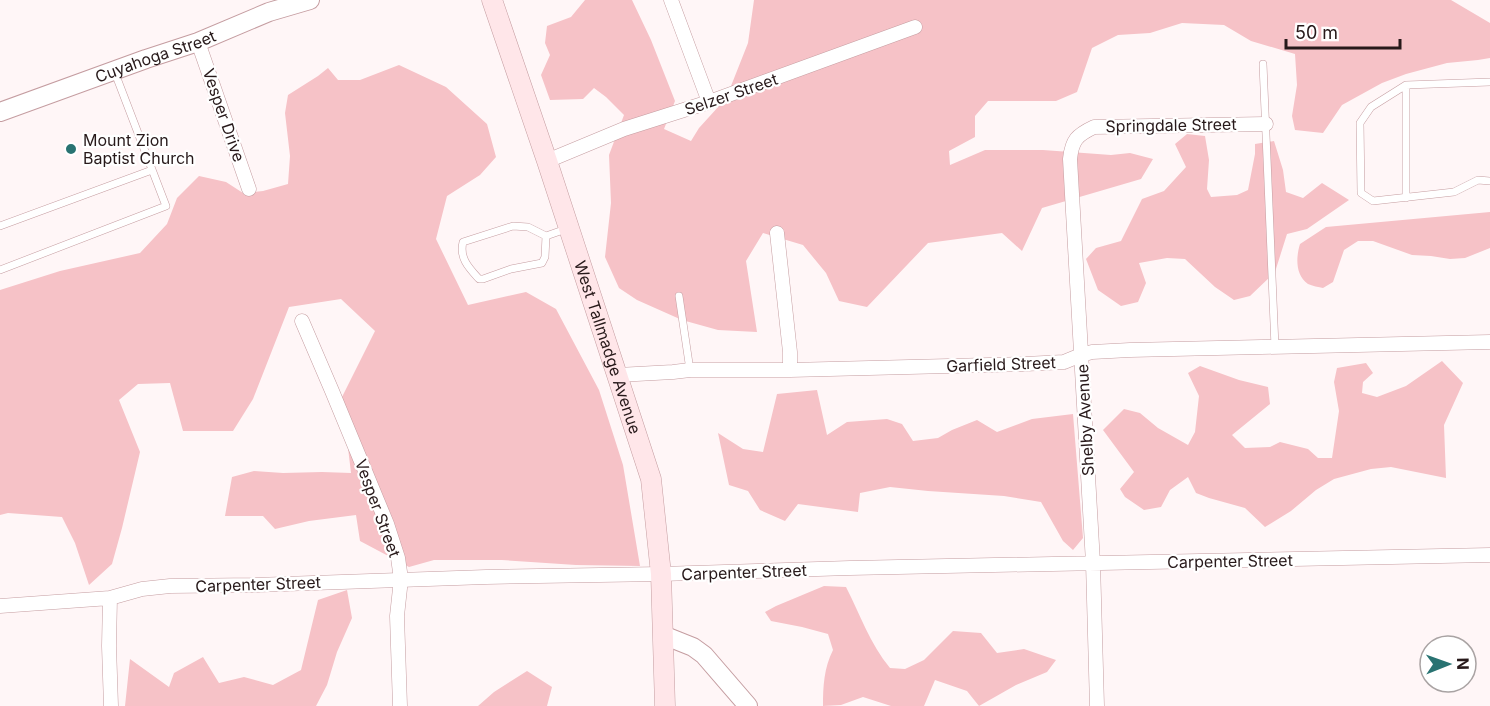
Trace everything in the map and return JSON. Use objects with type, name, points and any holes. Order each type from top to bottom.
[{"type":"main road","name":"West Tallmadge Avenue","points":[[492,0],[651,479],[661,574],[664,706]]},
{"type":"street","name":"Cuyahoga Street","points":[[0,111],[198,42],[267,6],[310,0]]},
{"type":"street","points":[[671,0],[709,102]]},
{"type":"street","name":"Selzer Street","points":[[547,160],[624,129],[709,102],[915,27]]},
{"type":"street","name":"Vesper Drive","points":[[198,42],[249,189]]},
{"type":"street","name":"Springdale Street","points":[[1078,135],[1094,127],[1106,126],[1266,124]]},
{"type":"street","name":"Shelby Avenue","points":[[1078,135],[1071,147],[1070,159],[1093,563],[1097,706]]},
{"type":"street","points":[[777,233],[790,370]]},
{"type":"street","name":"Vesper Street","points":[[302,321],[387,524],[398,558],[401,579],[397,616],[400,706]]},
{"type":"street","name":"Garfield Street","points":[[618,375],[690,370],[1025,364],[1064,362],[1092,352],[1130,350],[1490,342]]},
{"type":"street","name":"Carpenter Street","points":[[0,606],[110,597],[142,589],[171,586],[1490,555]]},
{"type":"street","points":[[110,597],[111,706]]},
{"type":"street","points":[[663,635],[688,645],[704,656],[748,706]]},
{"type":"lane","points":[[1263,64],[1275,347]]},
{"type":"lane","points":[[0,270],[166,206],[114,71]]},
{"type":"lane","points":[[1490,82],[1407,85],[1371,107],[1360,123],[1360,193],[1373,201],[1406,198],[1454,192],[1478,180],[1490,181]]},
{"type":"lane","points":[[1406,198],[1407,85]]},
{"type":"lane","points":[[0,226],[152,170]]},
{"type":"lane","points":[[546,236],[545,257],[542,263],[511,269],[483,279],[479,279],[462,257],[463,242],[513,226],[528,226],[546,236],[568,228]]},
{"type":"lane","points":[[679,296],[690,370]]},
{"type":"shaded area","points":[[585,0],[632,0],[651,40],[675,101],[664,129],[691,141],[699,128],[719,106],[731,86],[748,43],[754,0],[1451,0],[1490,23],[1490,58],[1447,63],[1382,83],[1342,105],[1323,133],[1295,130],[1292,116],[1297,85],[1295,54],[1251,41],[1224,25],[1182,23],[1150,33],[1118,35],[1092,48],[1077,92],[1056,101],[988,101],[975,116],[975,137],[949,151],[950,165],[985,150],[1043,150],[1111,155],[1130,153],[1153,159],[1141,179],[1042,208],[1022,251],[1002,233],[928,243],[867,307],[839,301],[826,273],[803,245],[763,233],[746,261],[757,332],[718,330],[682,320],[637,300],[619,288],[605,257],[611,203],[609,155],[624,115],[594,88],[583,99],[550,100],[541,75],[550,55],[545,43],[547,26],[571,17]]},
{"type":"shaded area","points":[[399,65],[446,87],[487,124],[496,157],[480,175],[447,196],[436,239],[468,305],[526,292],[556,309],[599,390],[623,465],[640,566],[502,560],[434,560],[409,567],[360,541],[356,515],[309,521],[275,529],[263,516],[225,516],[232,477],[254,471],[351,473],[342,397],[375,331],[341,299],[289,307],[253,399],[233,431],[183,431],[170,383],[138,384],[119,400],[140,452],[112,564],[89,585],[75,543],[62,517],[8,513],[0,515],[0,290],[60,271],[140,253],[167,224],[177,198],[199,176],[226,182],[243,193],[263,191],[288,184],[290,156],[285,113],[288,95],[328,68],[338,80],[360,80]]},
{"type":"shaded area","points":[[1187,134],[1205,136],[1209,160],[1207,189],[1211,197],[1237,195],[1248,190],[1255,144],[1274,141],[1283,170],[1286,192],[1303,198],[1322,183],[1349,200],[1307,229],[1287,234],[1275,272],[1250,296],[1234,300],[1215,287],[1185,259],[1167,258],[1139,263],[1146,283],[1138,302],[1121,306],[1098,290],[1086,259],[1096,248],[1121,241],[1142,199],[1164,191],[1186,167],[1175,144]]},
{"type":"shaded area","points":[[1490,212],[1490,248],[1465,258],[1450,259],[1412,255],[1373,241],[1358,241],[1344,250],[1333,282],[1323,288],[1308,284],[1299,271],[1297,260],[1300,244],[1326,227]]},
{"type":"shaded area","points":[[1442,361],[1463,383],[1444,425],[1446,478],[1391,467],[1371,469],[1334,479],[1265,527],[1245,508],[1196,493],[1188,477],[1170,490],[1161,507],[1144,510],[1125,497],[1120,489],[1134,472],[1103,430],[1124,409],[1140,413],[1158,428],[1188,445],[1195,432],[1199,396],[1188,373],[1200,366],[1239,380],[1268,387],[1270,404],[1232,435],[1245,448],[1270,447],[1280,442],[1308,449],[1318,458],[1332,458],[1339,411],[1334,382],[1337,368],[1366,363],[1373,373],[1363,382],[1362,393],[1377,397],[1406,386]]},
{"type":"shaded area","points":[[817,390],[827,435],[847,422],[887,419],[902,424],[913,441],[938,438],[977,420],[997,432],[1032,419],[1073,414],[1083,538],[1073,550],[1063,541],[1041,502],[1004,496],[890,487],[860,493],[858,512],[798,504],[785,521],[760,510],[748,491],[729,485],[718,433],[743,449],[763,452],[777,394]]},
{"type":"shaded area","points":[[824,586],[846,587],[871,639],[890,668],[905,669],[924,660],[953,631],[981,633],[997,653],[1024,649],[1056,660],[1047,672],[1016,685],[979,706],[967,691],[935,680],[924,706],[891,706],[863,697],[841,705],[823,706],[825,677],[833,650],[828,634],[771,621],[765,612]]},
{"type":"shaded area","points":[[347,590],[352,618],[337,652],[327,685],[316,706],[125,706],[130,659],[169,687],[174,673],[203,657],[219,683],[244,677],[273,685],[301,670],[318,600]]},
{"type":"shaded area","points":[[527,671],[552,687],[547,706],[478,706],[494,692]]},
{"type":"place","name":"Mount Zion Baptist Church","points":[[71,149]]}]
